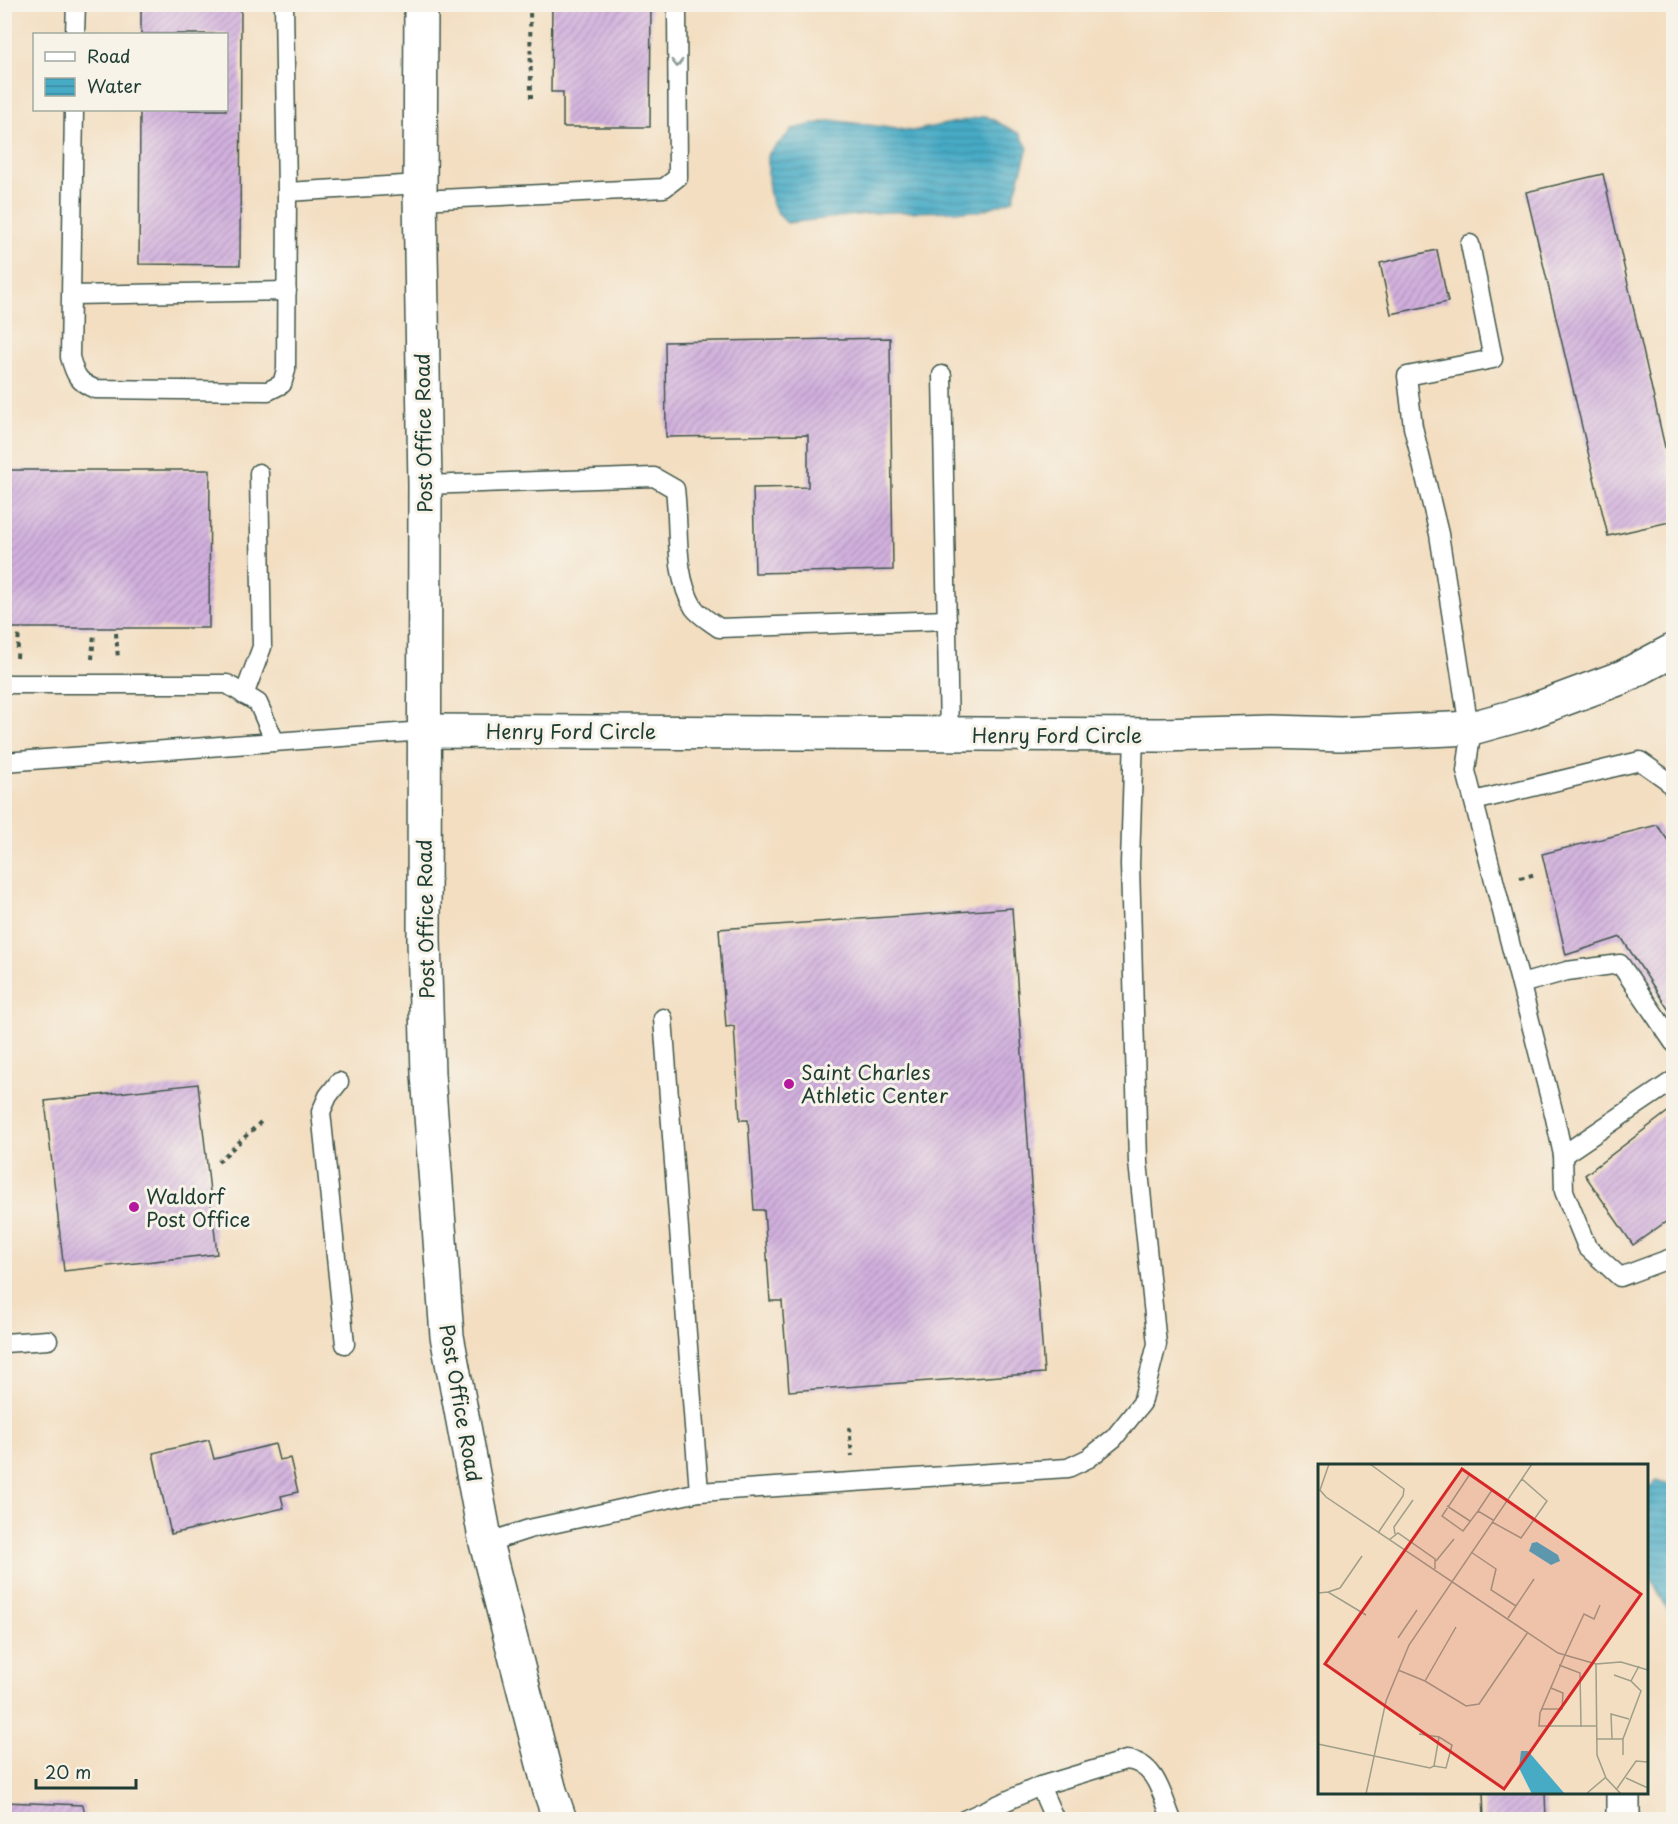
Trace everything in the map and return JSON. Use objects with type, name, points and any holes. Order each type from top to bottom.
[{"type":"street","name":"Post Office Road","points":[[421,4],[424,939],[428,1063],[447,1336],[486,1543],[550,1791],[560,1820]]},
{"type":"street","name":"Henry Ford Circle","points":[[424,731],[1134,735],[1273,732],[1341,734],[1471,728],[1526,713],[1623,677],[1674,650]]},
{"type":"street","points":[[1623,1794],[1623,1820]]},
{"type":"lane","points":[[75,33],[76,4]]},
{"type":"lane","points":[[74,111],[70,357],[74,373],[82,384],[95,389],[268,391],[282,384],[286,370],[287,291],[284,4]]},
{"type":"lane","points":[[287,192],[664,188],[678,177],[677,4]]},
{"type":"lane","points":[[1470,244],[1493,359],[1407,376],[1413,427],[1439,534],[1471,728],[1466,771],[1563,1155],[1564,1191],[1587,1247],[1620,1277],[1674,1257]]},
{"type":"lane","points":[[72,295],[287,291]]},
{"type":"lane","points":[[942,375],[949,734]]},
{"type":"lane","points":[[244,695],[262,647],[259,473]]},
{"type":"lane","points":[[424,485],[654,477],[675,489],[680,564],[686,592],[695,610],[719,628],[947,620]]},
{"type":"lane","points":[[4,684],[227,684],[258,703],[275,742]]},
{"type":"lane","points":[[4,762],[424,731]]},
{"type":"lane","points":[[486,1543],[529,1529],[699,1492],[1068,1468],[1089,1458],[1114,1438],[1142,1403],[1157,1344],[1138,1162],[1130,864],[1134,735]]},
{"type":"lane","points":[[1474,801],[1640,760],[1667,780],[1674,789]]},
{"type":"lane","points":[[1521,984],[1568,971],[1620,964],[1674,1042]]},
{"type":"lane","points":[[663,1018],[699,1492]]},
{"type":"lane","points":[[1563,1155],[1674,1080]]},
{"type":"lane","points":[[339,1082],[328,1096],[321,1112],[345,1344]]},
{"type":"lane","points":[[4,1343],[48,1340]]},
{"type":"lane","points":[[964,1820],[1040,1786],[1126,1760],[1137,1761],[1146,1766],[1154,1776],[1172,1820]]},
{"type":"lane","points":[[1040,1786],[1055,1820]]},
{"type":"path","points":[[530,4],[531,98]]},
{"type":"path","points":[[218,1161],[263,1120]]},
{"type":"path","points":[[849,1427],[852,1459]]},
{"type":"water","points":[[986,116],[1020,134],[1028,148],[1013,200],[980,211],[884,212],[787,223],[771,200],[768,182],[768,154],[793,129],[832,120],[912,131]]},
{"type":"water","points":[[1657,1481],[1673,1486],[1673,1620],[1648,1572],[1648,1488]]},
{"type":"building","points":[[141,4],[241,4],[240,265],[139,264],[140,111],[228,111],[228,33],[141,33]]},
{"type":"building","points":[[552,4],[651,4],[650,127],[563,127],[563,92],[551,92]]},
{"type":"building","points":[[1603,174],[1674,487],[1674,521],[1608,536],[1526,192]]},
{"type":"building","points":[[1437,250],[1448,302],[1391,314],[1380,263]]},
{"type":"building","points":[[890,338],[893,570],[755,573],[753,488],[808,487],[808,435],[666,437],[665,342]]},
{"type":"building","points":[[4,470],[210,470],[209,628],[4,628]]},
{"type":"building","points":[[1657,825],[1674,849],[1674,1018],[1621,937],[1566,955],[1542,854]]},
{"type":"building","points":[[1012,908],[1044,1373],[789,1391],[782,1301],[770,1301],[764,1210],[754,1210],[748,1120],[740,1120],[734,1026],[726,1027],[719,929]]},
{"type":"building","name":"Waldorf Post Office","points":[[198,1084],[217,1254],[64,1271],[45,1101]]},
{"type":"building","points":[[1674,1107],[1674,1216],[1633,1245],[1585,1175]]},
{"type":"building","points":[[209,1440],[214,1459],[275,1444],[279,1460],[290,1458],[298,1492],[281,1496],[284,1508],[171,1534],[153,1453]]},
{"type":"building","points":[[1483,1794],[1545,1794],[1546,1820],[1484,1820]]},
{"type":"building","points":[[4,1802],[83,1805],[86,1820],[4,1820]]},
{"type":"place","name":"Saint Charles Athletic Center","points":[[789,1084]]},
{"type":"place","name":"Waldorf Post Office","points":[[134,1207]]}]
